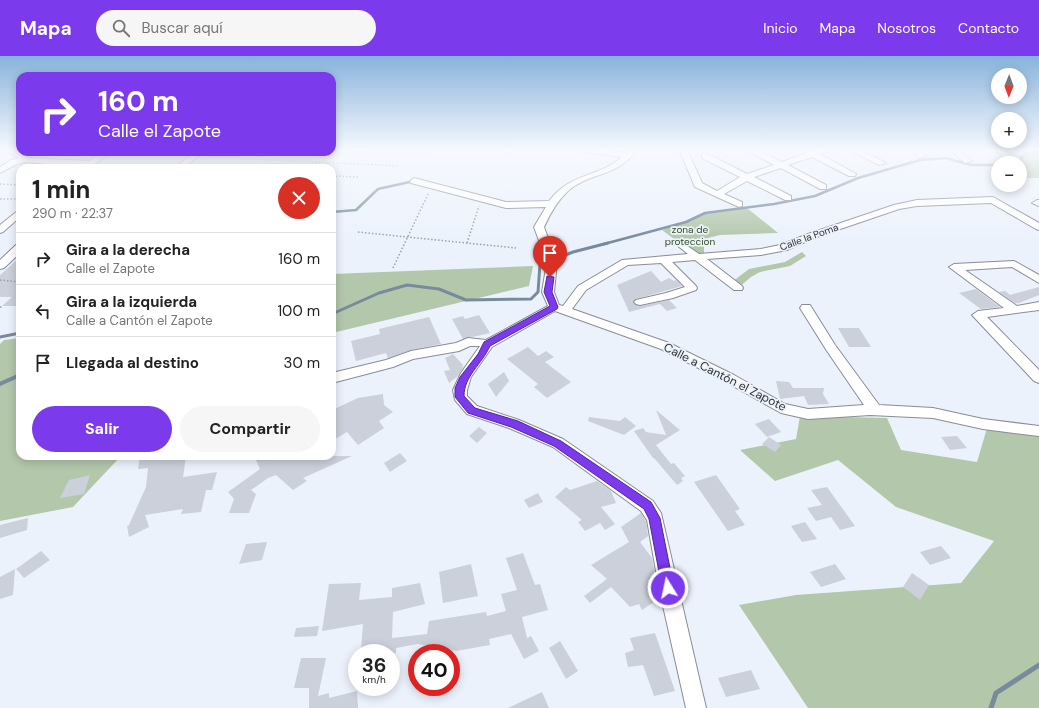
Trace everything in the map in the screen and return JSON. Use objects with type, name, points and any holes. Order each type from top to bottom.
[{"type":"street","points":[[583,179],[566,189],[551,204],[539,227],[552,262],[548,292],[559,309],[487,344],[482,355],[464,377],[460,388],[460,397],[472,410],[514,424],[558,443],[640,499],[652,511],[655,518],[671,603],[696,708]]},
{"type":"street","points":[[696,179],[698,185],[739,204]]},
{"type":"street","points":[[718,194],[743,179]]},
{"type":"street","points":[[752,179],[788,198]]},
{"type":"street","points":[[809,179],[823,187]]},
{"type":"street","points":[[414,181],[506,206],[551,204]]},
{"type":"street","name":"Calle la Poma","points":[[559,309],[593,279],[626,262],[761,252],[783,248],[811,236],[890,209],[917,204],[993,200],[1039,227]]},
{"type":"street","points":[[0,230],[16,216]]},
{"type":"street","points":[[683,246],[738,288]]},
{"type":"street","points":[[0,266],[16,250]]},
{"type":"street","points":[[640,302],[670,296],[692,288],[663,259]]},
{"type":"street","points":[[1014,309],[954,267],[1014,264],[1039,280]]},
{"type":"street","points":[[1039,306],[978,315],[1039,378]]},
{"type":"street","points":[[806,308],[831,348],[875,410]]},
{"type":"street","name":"Calle a Cantón el Zapote","points":[[559,309],[665,346],[729,378],[781,408],[808,414],[875,410],[933,413],[983,424],[1039,431]]},
{"type":"street","points":[[336,377],[390,364],[411,355],[459,347],[468,342],[487,344]]},
{"type":"path","points":[[0,184],[16,185]]},
{"type":"path","points":[[393,268],[433,186]]},
{"type":"path","points":[[0,200],[16,199]]},
{"type":"path","points":[[466,243],[481,199]]},
{"type":"path","points":[[358,232],[516,248]]},
{"type":"path","points":[[0,280],[16,282]]},
{"type":"green space","name":"zona de proteccion","points":[[747,208],[778,233],[720,235],[704,239],[704,256],[698,257],[662,230],[706,213]]},
{"type":"green space","points":[[802,252],[806,256],[790,266],[760,272],[751,277],[738,288],[732,282],[749,269],[785,262]]},
{"type":"green space","points":[[533,266],[529,286],[336,332],[336,274]]},
{"type":"green space","points":[[16,338],[16,460],[117,460],[73,507],[0,521],[0,344],[4,340]]},
{"type":"green space","points":[[800,416],[887,418],[901,450],[977,462],[987,428],[1039,434],[1039,708],[808,708],[739,605],[796,595],[961,583],[994,541],[896,507],[838,460],[775,481],[740,450],[796,439]]},
{"type":"building","points":[[16,261],[16,306],[2,306],[12,297],[0,297],[0,275]]},
{"type":"building","points":[[651,271],[661,282],[669,278],[674,281],[676,280],[682,286],[636,299],[633,303],[640,306],[669,300],[677,308],[667,311],[660,304],[629,312],[617,285]]},
{"type":"building","points":[[1039,287],[1039,295],[1019,303],[1015,303],[999,292],[1005,291],[1010,295]]},
{"type":"building","points":[[976,289],[1000,307],[981,309],[959,293]]},
{"type":"building","points":[[479,315],[490,333],[463,339],[452,319],[463,316],[465,319]]},
{"type":"building","points":[[429,317],[441,344],[411,350],[388,358],[386,353],[356,361],[351,341],[380,334],[379,329]]},
{"type":"building","points":[[838,328],[859,328],[871,347],[849,347]]},
{"type":"building","points":[[528,347],[538,356],[546,351],[554,357],[545,362],[571,382],[547,398],[534,387],[538,384],[507,359]]},
{"type":"building","points":[[453,354],[463,365],[461,367],[464,366],[458,376],[449,383],[444,371],[450,370],[445,358]]},
{"type":"building","points":[[504,372],[509,381],[496,397],[488,384]]},
{"type":"building","points":[[776,381],[789,382],[793,388],[824,388],[823,394],[829,404],[808,405],[804,396],[780,399]]},
{"type":"building","points":[[383,394],[384,405],[393,412],[379,421],[384,428],[358,445],[347,432],[336,439],[336,408],[358,398]]},
{"type":"building","points":[[656,410],[680,430],[656,445],[671,464],[674,463],[685,476],[681,478],[683,481],[677,485],[653,458],[634,431],[643,428],[646,432],[666,435]]},
{"type":"building","points":[[589,417],[620,421],[625,417],[636,426],[624,435],[588,421]]},
{"type":"building","points":[[769,419],[781,432],[767,437],[755,424]]},
{"type":"building","points":[[479,427],[487,433],[477,443],[469,436]]},
{"type":"building","points":[[957,436],[967,448],[950,450],[941,437]]},
{"type":"building","points":[[769,437],[781,445],[775,452],[762,444]]},
{"type":"building","points":[[400,453],[407,461],[390,472],[384,463]]},
{"type":"building","points":[[336,456],[352,456],[303,478],[307,481],[293,490],[276,475],[268,478],[251,490],[256,494],[249,513],[229,513],[234,499],[228,492],[260,469],[256,460],[336,460]]},
{"type":"building","points":[[139,460],[185,460],[183,477],[217,472],[212,490],[206,490],[201,512],[181,514],[183,509],[145,515],[149,527],[129,537],[127,526],[129,525],[146,487],[148,468],[138,469]]},
{"type":"building","points":[[90,475],[84,494],[60,498],[69,480]]},
{"type":"building","points":[[716,475],[740,509],[735,511],[745,525],[728,531],[694,482]]},
{"type":"building","points":[[597,481],[611,491],[616,503],[601,507],[615,524],[605,530],[600,523],[585,531],[578,522],[582,520],[555,497],[566,487],[570,490]]},
{"type":"building","points":[[827,487],[855,526],[840,530],[831,517],[816,521],[807,508],[822,505],[811,490]]},
{"type":"building","points":[[538,493],[543,502],[529,508],[524,500]]},
{"type":"building","points":[[641,513],[646,521],[648,536],[640,542],[652,558],[655,575],[650,579],[658,589],[660,598],[642,610],[639,604],[630,607],[611,587],[590,603],[584,596],[607,579],[591,565],[629,542],[621,527]]},
{"type":"building","points":[[28,518],[27,530],[0,538],[0,525]]},
{"type":"building","points":[[805,522],[817,539],[802,542],[791,526]]},
{"type":"building","points":[[267,542],[262,560],[239,564],[246,544]]},
{"type":"building","points":[[941,546],[951,558],[930,565],[920,552]]},
{"type":"building","points":[[41,551],[50,560],[24,578],[16,569]]},
{"type":"building","points":[[523,553],[535,585],[540,584],[548,610],[522,617],[527,638],[531,636],[539,651],[524,659],[511,634],[489,639],[490,645],[460,650],[460,644],[408,644],[408,646],[400,647],[400,644],[361,644],[363,624],[322,631],[329,584],[361,583],[359,600],[392,597],[392,588],[420,583],[425,604],[393,612],[392,638],[427,634],[429,621],[486,612],[487,616],[506,611],[501,594],[517,590],[506,558]]},
{"type":"building","points":[[471,564],[478,596],[443,603],[439,572]]},
{"type":"building","points":[[835,564],[846,579],[821,587],[810,572]]},
{"type":"building","points":[[15,569],[13,595],[0,599],[0,577]]},
{"type":"building","points":[[912,573],[929,585],[920,600],[903,587]]},
{"type":"building","points":[[319,626],[317,636],[294,637],[296,628]]},
{"type":"building","points":[[655,633],[675,691],[654,696],[643,665],[628,667],[625,653],[634,650],[630,638]]},
{"type":"building","points":[[560,641],[578,671],[566,679],[549,648]]},
{"type":"building","points":[[301,658],[326,658],[318,696],[329,693],[329,698],[348,693],[348,696],[357,696],[358,708],[309,708],[309,688],[294,688]]},
{"type":"building","points":[[751,670],[760,689],[726,697],[718,678]]},
{"type":"building","points":[[542,692],[549,708],[508,708]]},
{"type":"waterway","points":[[604,244],[686,222],[705,213],[774,204],[815,196],[855,179]]},
{"type":"waterway","points":[[336,212],[356,210],[378,189],[414,181]]},
{"type":"waterway","points":[[558,258],[573,252],[608,243]]},
{"type":"waterway","points":[[336,312],[379,293],[407,285],[439,289],[466,300],[531,299],[538,292],[540,264],[544,263]]},
{"type":"waterway","points":[[0,337],[16,334]]},
{"type":"waterway","points":[[0,384],[16,377]]},
{"type":"waterway","points":[[991,708],[996,693],[1039,665]]},
{"type":"route","points":[[550,277],[548,292],[554,307],[487,344],[482,355],[464,377],[459,392],[460,397],[462,401],[472,410],[514,424],[558,443],[640,499],[652,511],[655,518],[668,588]]}]
